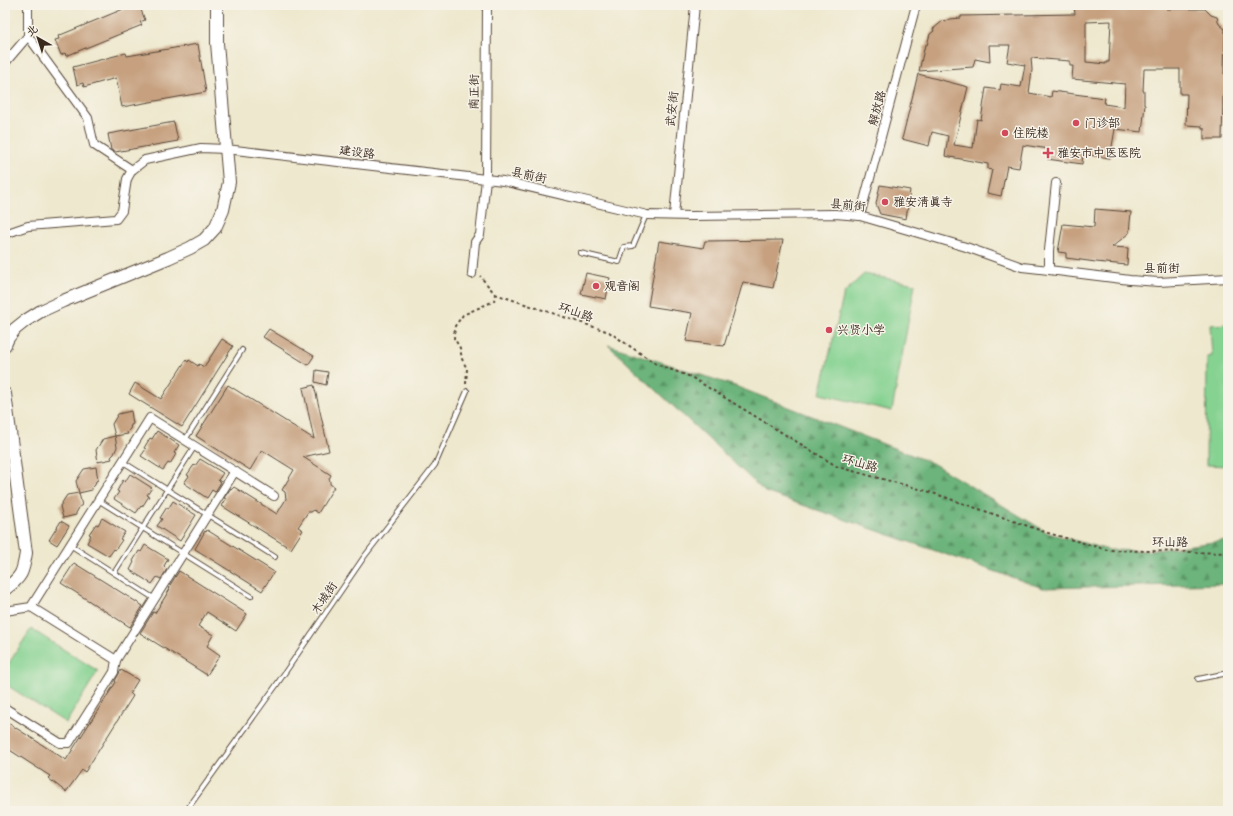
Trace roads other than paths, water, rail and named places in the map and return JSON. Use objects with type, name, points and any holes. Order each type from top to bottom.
[{"type":"main road","points":[[5,344],[15,329],[25,321],[41,312],[63,300],[168,258],[204,240],[215,228],[223,210],[229,182],[217,43],[217,5]]},
{"type":"main road","points":[[5,394],[26,553],[23,570],[17,579],[5,588]]},
{"type":"street","points":[[5,234],[28,226],[116,219],[122,211],[127,179],[132,170],[94,145],[88,118],[28,36],[28,5]]},
{"type":"street","name":"南正街","points":[[475,274],[475,242],[480,235],[486,179],[487,5]]},
{"type":"street","name":"武安街","points":[[674,215],[695,5]]},
{"type":"street","name":"解放路","points":[[860,216],[916,5]]},
{"type":"street","points":[[5,63],[28,36]]},
{"type":"street","name":"建设路","points":[[132,170],[145,160],[201,148],[226,149],[486,179]]},
{"type":"street","name":"县前街","points":[[486,179],[504,181],[647,215],[692,216],[835,214],[860,216],[966,247],[1022,266],[1049,270],[1159,282],[1228,278]]},
{"type":"street","points":[[1049,270],[1049,250],[1056,183]]},
{"type":"street","points":[[31,607],[150,418],[274,496]]},
{"type":"street","points":[[5,708],[60,743],[69,743],[114,672],[116,660],[235,471]]},
{"type":"street","points":[[5,611],[31,607],[116,660]]},
{"type":"lane","points":[[580,253],[619,262],[624,247],[633,246],[647,215]]},
{"type":"lane","points":[[185,440],[242,350]]},
{"type":"lane","name":"木城街","points":[[186,811],[275,687],[364,558],[435,465],[467,391]]},
{"type":"lane","points":[[114,573],[195,446]]},
{"type":"lane","points":[[123,462],[275,557]]},
{"type":"lane","points":[[98,500],[251,596]]},
{"type":"lane","points":[[70,545],[155,599]]},
{"type":"lane","points":[[1198,679],[1228,673]]},
{"type":"place","name":"门诊部","points":[[1076,123]]},
{"type":"place","name":"住院楼","points":[[1005,133]]},
{"type":"place","name":"雅安市中医医院","points":[[1048,153]]},
{"type":"place","name":"雅安清真寺","points":[[885,202]]},
{"type":"place","name":"观音阁","points":[[596,286]]},
{"type":"place","name":"兴贤小学","points":[[829,330]]}]
